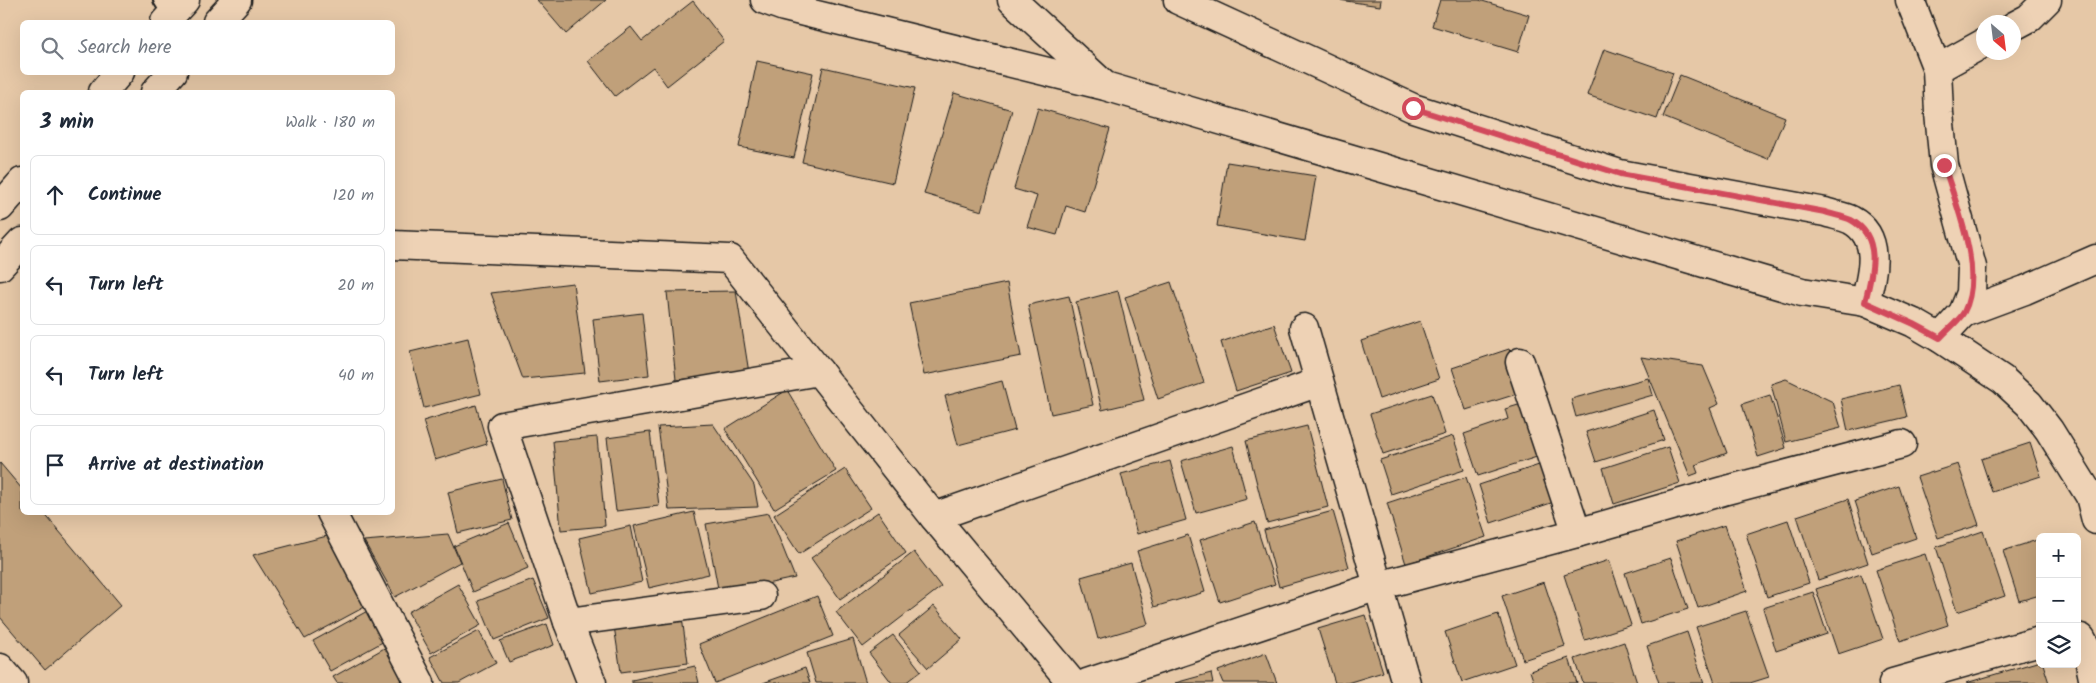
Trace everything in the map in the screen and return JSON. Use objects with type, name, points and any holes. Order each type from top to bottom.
[{"type":"main road","points":[[219,20],[237,0]]},
{"type":"main road","points":[[765,0],[784,7],[1105,86],[1802,292],[1865,302],[1940,338],[2003,380],[2029,404],[2049,430],[2090,496],[2096,520]]},
{"type":"main road","points":[[1012,0],[1105,86]]},
{"type":"main road","points":[[1178,0],[1413,108],[1620,174],[1825,212],[1851,220],[1862,230],[1874,253],[1872,274],[1865,302]]},
{"type":"main road","points":[[1910,0],[1937,69],[1944,165],[1972,267],[1971,293],[1963,313],[1940,338]]},
{"type":"main road","points":[[2021,22],[2029,18],[2047,0]]},
{"type":"main road","points":[[1937,69],[1976,47]]},
{"type":"main road","points":[[105,90],[117,75]]},
{"type":"main road","points":[[157,90],[170,75]]},
{"type":"main road","points":[[0,207],[20,184]]},
{"type":"main road","points":[[0,266],[20,244]]},
{"type":"main road","points":[[395,245],[730,259],[934,517],[1072,683]]},
{"type":"main road","points":[[1963,313],[2025,290],[2096,259]]},
{"type":"main road","points":[[1304,328],[1406,683]]},
{"type":"main road","points":[[1520,362],[1577,533]]},
{"type":"main road","points":[[592,683],[568,622],[502,426],[819,371]]},
{"type":"main road","points":[[934,517],[1319,382]]},
{"type":"main road","points":[[1087,683],[1378,586],[1902,444]]},
{"type":"main road","points":[[333,515],[420,683]]},
{"type":"main road","points":[[568,622],[761,596]]},
{"type":"main road","points":[[2081,638],[2087,650],[2094,683]]},
{"type":"main road","points":[[1894,683],[2036,643]]},
{"type":"main road","points":[[0,668],[12,683]]},
{"type":"building","points":[[537,0],[606,0],[566,34]]},
{"type":"building","points":[[1339,0],[1381,0],[1380,6]]},
{"type":"building","points":[[1440,0],[1479,0],[1529,15],[1518,52],[1432,26]]},
{"type":"building","points":[[693,1],[724,41],[667,86],[653,67],[615,96],[588,61],[631,27],[642,41]]},
{"type":"building","points":[[1604,49],[1673,73],[1657,119],[1587,95]]},
{"type":"building","points":[[757,61],[813,73],[794,158],[739,147]]},
{"type":"building","points":[[823,67],[915,88],[893,183],[802,162]]},
{"type":"building","points":[[1680,75],[1785,117],[1768,159],[1663,117]]},
{"type":"building","points":[[954,93],[1012,110],[982,211],[924,194]]},
{"type":"building","points":[[1038,108],[1110,129],[1085,212],[1066,206],[1057,235],[1027,227],[1037,196],[1014,189]]},
{"type":"building","points":[[1227,162],[1316,176],[1305,241],[1217,226]]},
{"type":"building","points":[[1171,282],[1204,383],[1158,399],[1125,297]]},
{"type":"building","points":[[573,283],[585,373],[523,379],[491,293]]},
{"type":"building","points":[[1007,283],[1021,356],[924,375],[909,303]]},
{"type":"building","points":[[736,291],[749,373],[676,380],[667,292]]},
{"type":"building","points":[[1118,291],[1144,400],[1102,410],[1076,302]]},
{"type":"building","points":[[1069,296],[1093,405],[1051,414],[1028,305]]},
{"type":"building","points":[[642,313],[649,375],[600,381],[593,319]]},
{"type":"building","points":[[1420,321],[1439,379],[1379,399],[1361,341]]},
{"type":"building","points":[[1274,324],[1291,373],[1236,391],[1221,342]]},
{"type":"building","points":[[468,338],[481,394],[424,408],[410,352]]},
{"type":"building","points":[[1509,349],[1523,392],[1466,410],[1452,368]]},
{"type":"building","points":[[1641,357],[1703,366],[1719,404],[1710,408],[1727,453],[1695,465],[1698,473],[1690,476]]},
{"type":"building","points":[[1648,378],[1653,395],[1576,417],[1571,399]]},
{"type":"building","points":[[1786,379],[1833,402],[1841,428],[1786,442],[1771,384]]},
{"type":"building","points":[[1002,381],[1015,430],[958,445],[945,396]]},
{"type":"building","points":[[1899,385],[1907,417],[1848,431],[1841,399]]},
{"type":"building","points":[[787,390],[836,471],[774,509],[725,429]]},
{"type":"building","points":[[1432,394],[1445,434],[1383,454],[1370,414]]},
{"type":"building","points":[[1770,395],[1786,448],[1758,457],[1742,404]]},
{"type":"building","points":[[1525,403],[1543,455],[1478,476],[1464,434],[1508,419],[1505,409]]},
{"type":"building","points":[[476,405],[487,444],[435,460],[423,421]]},
{"type":"building","points":[[1654,410],[1664,440],[1596,462],[1586,432]]},
{"type":"building","points":[[713,424],[754,485],[758,507],[669,510],[658,427]]},
{"type":"building","points":[[1307,426],[1328,507],[1267,523],[1246,441]]},
{"type":"building","points":[[650,432],[659,506],[616,511],[607,438]]},
{"type":"building","points":[[1453,436],[1464,470],[1391,494],[1380,460]]},
{"type":"building","points":[[597,437],[605,526],[561,530],[553,441]]},
{"type":"building","points":[[2030,443],[2041,476],[1992,492],[1981,459]]},
{"type":"building","points":[[1233,446],[1247,499],[1196,513],[1181,461]]},
{"type":"building","points":[[1668,447],[1680,483],[1614,504],[1603,468]]},
{"type":"building","points":[[1170,461],[1186,520],[1137,534],[1121,474]]},
{"type":"building","points":[[1548,462],[1560,500],[1491,523],[1479,485]]},
{"type":"building","points":[[0,463],[20,487],[20,515],[46,515],[121,605],[45,670],[0,617]]},
{"type":"building","points":[[1958,464],[1979,525],[1938,538],[1917,477]]},
{"type":"building","points":[[845,469],[871,508],[799,554],[774,515]]},
{"type":"building","points":[[1466,477],[1486,537],[1406,564],[1387,503]]},
{"type":"building","points":[[502,479],[512,520],[458,533],[448,492]]},
{"type":"building","points":[[1899,486],[1916,538],[1872,553],[1855,501]]},
{"type":"building","points":[[1848,499],[1868,563],[1818,580],[1797,516]]},
{"type":"building","points":[[1333,511],[1349,567],[1279,587],[1264,530]]},
{"type":"building","points":[[694,512],[709,574],[649,588],[634,526]]},
{"type":"building","points":[[878,512],[906,553],[840,599],[811,558]]},
{"type":"building","points":[[769,513],[795,578],[719,594],[706,524]]},
{"type":"building","points":[[1788,520],[1809,583],[1767,597],[1746,534]]},
{"type":"building","points":[[1255,522],[1275,584],[1220,602],[1200,540]]},
{"type":"building","points":[[509,523],[528,568],[473,592],[454,546]]},
{"type":"building","points":[[1725,525],[1747,591],[1698,608],[1676,541]]},
{"type":"building","points":[[631,526],[642,582],[592,593],[579,538]]},
{"type":"building","points":[[1983,531],[2005,596],[1957,612],[1936,547]]},
{"type":"building","points":[[335,534],[372,603],[305,639],[253,555]]},
{"type":"building","points":[[448,534],[460,562],[395,597],[364,541]]},
{"type":"building","points":[[1188,535],[1205,592],[1154,607],[1137,551]]},
{"type":"building","points":[[2036,540],[2036,596],[2019,601],[2003,551]]},
{"type":"building","points":[[914,552],[941,587],[863,647],[836,612]]},
{"type":"building","points":[[1925,554],[1948,625],[1900,641],[1876,570]]},
{"type":"building","points":[[1671,558],[1688,609],[1641,624],[1625,573]]},
{"type":"building","points":[[1609,560],[1631,625],[1585,640],[1564,575]]},
{"type":"building","points":[[1131,563],[1148,624],[1098,639],[1081,577]]},
{"type":"building","points":[[1861,574],[1883,639],[1838,654],[1816,589]]},
{"type":"building","points":[[533,580],[549,618],[494,640],[478,601]]},
{"type":"building","points":[[1544,582],[1565,646],[1523,660],[1502,596]]},
{"type":"building","points":[[458,584],[481,625],[431,653],[408,612]]},
{"type":"building","points":[[1813,592],[1827,634],[1776,651],[1763,608]]},
{"type":"building","points":[[817,596],[833,636],[715,683],[699,644]]},
{"type":"building","points":[[934,606],[962,639],[928,668],[899,635]]},
{"type":"building","points":[[371,609],[388,639],[330,671],[313,641]]},
{"type":"building","points":[[1746,611],[1769,677],[1750,683],[1715,683],[1696,627]]},
{"type":"building","points":[[1498,614],[1515,664],[1462,682],[1445,632]]},
{"type":"building","points":[[1365,615],[1383,672],[1347,683],[1335,683],[1318,629]]},
{"type":"building","points":[[682,617],[688,663],[621,672],[614,626]]},
{"type":"building","points":[[547,624],[554,645],[509,662],[500,641]]},
{"type":"building","points":[[479,631],[496,663],[459,683],[444,683],[430,657]]},
{"type":"building","points":[[1687,632],[1704,683],[1659,683],[1647,646]]},
{"type":"building","points":[[893,635],[921,671],[905,683],[892,683],[869,653]]},
{"type":"building","points":[[853,639],[866,683],[816,683],[807,653]]},
{"type":"building","points":[[1624,642],[1637,683],[1583,683],[1575,659]]},
{"type":"building","points":[[388,646],[406,678],[397,683],[337,683],[333,677]]},
{"type":"building","points":[[1266,653],[1277,683],[1223,683],[1218,671]]},
{"type":"building","points":[[1569,658],[1577,683],[1534,683],[1530,671]]},
{"type":"building","points":[[2036,662],[2036,668],[2044,668],[2049,683],[1966,683]]},
{"type":"building","points":[[695,666],[699,683],[632,683],[632,680]]},
{"type":"building","points":[[805,668],[810,683],[763,683]]},
{"type":"building","points":[[1211,673],[1213,683],[1175,683]]},
{"type":"route","points":[[1413,108],[1620,174],[1825,212],[1851,220],[1862,230],[1874,253],[1872,274],[1865,302],[1940,338],[1963,313],[1971,293],[1972,267],[1944,165]]}]
